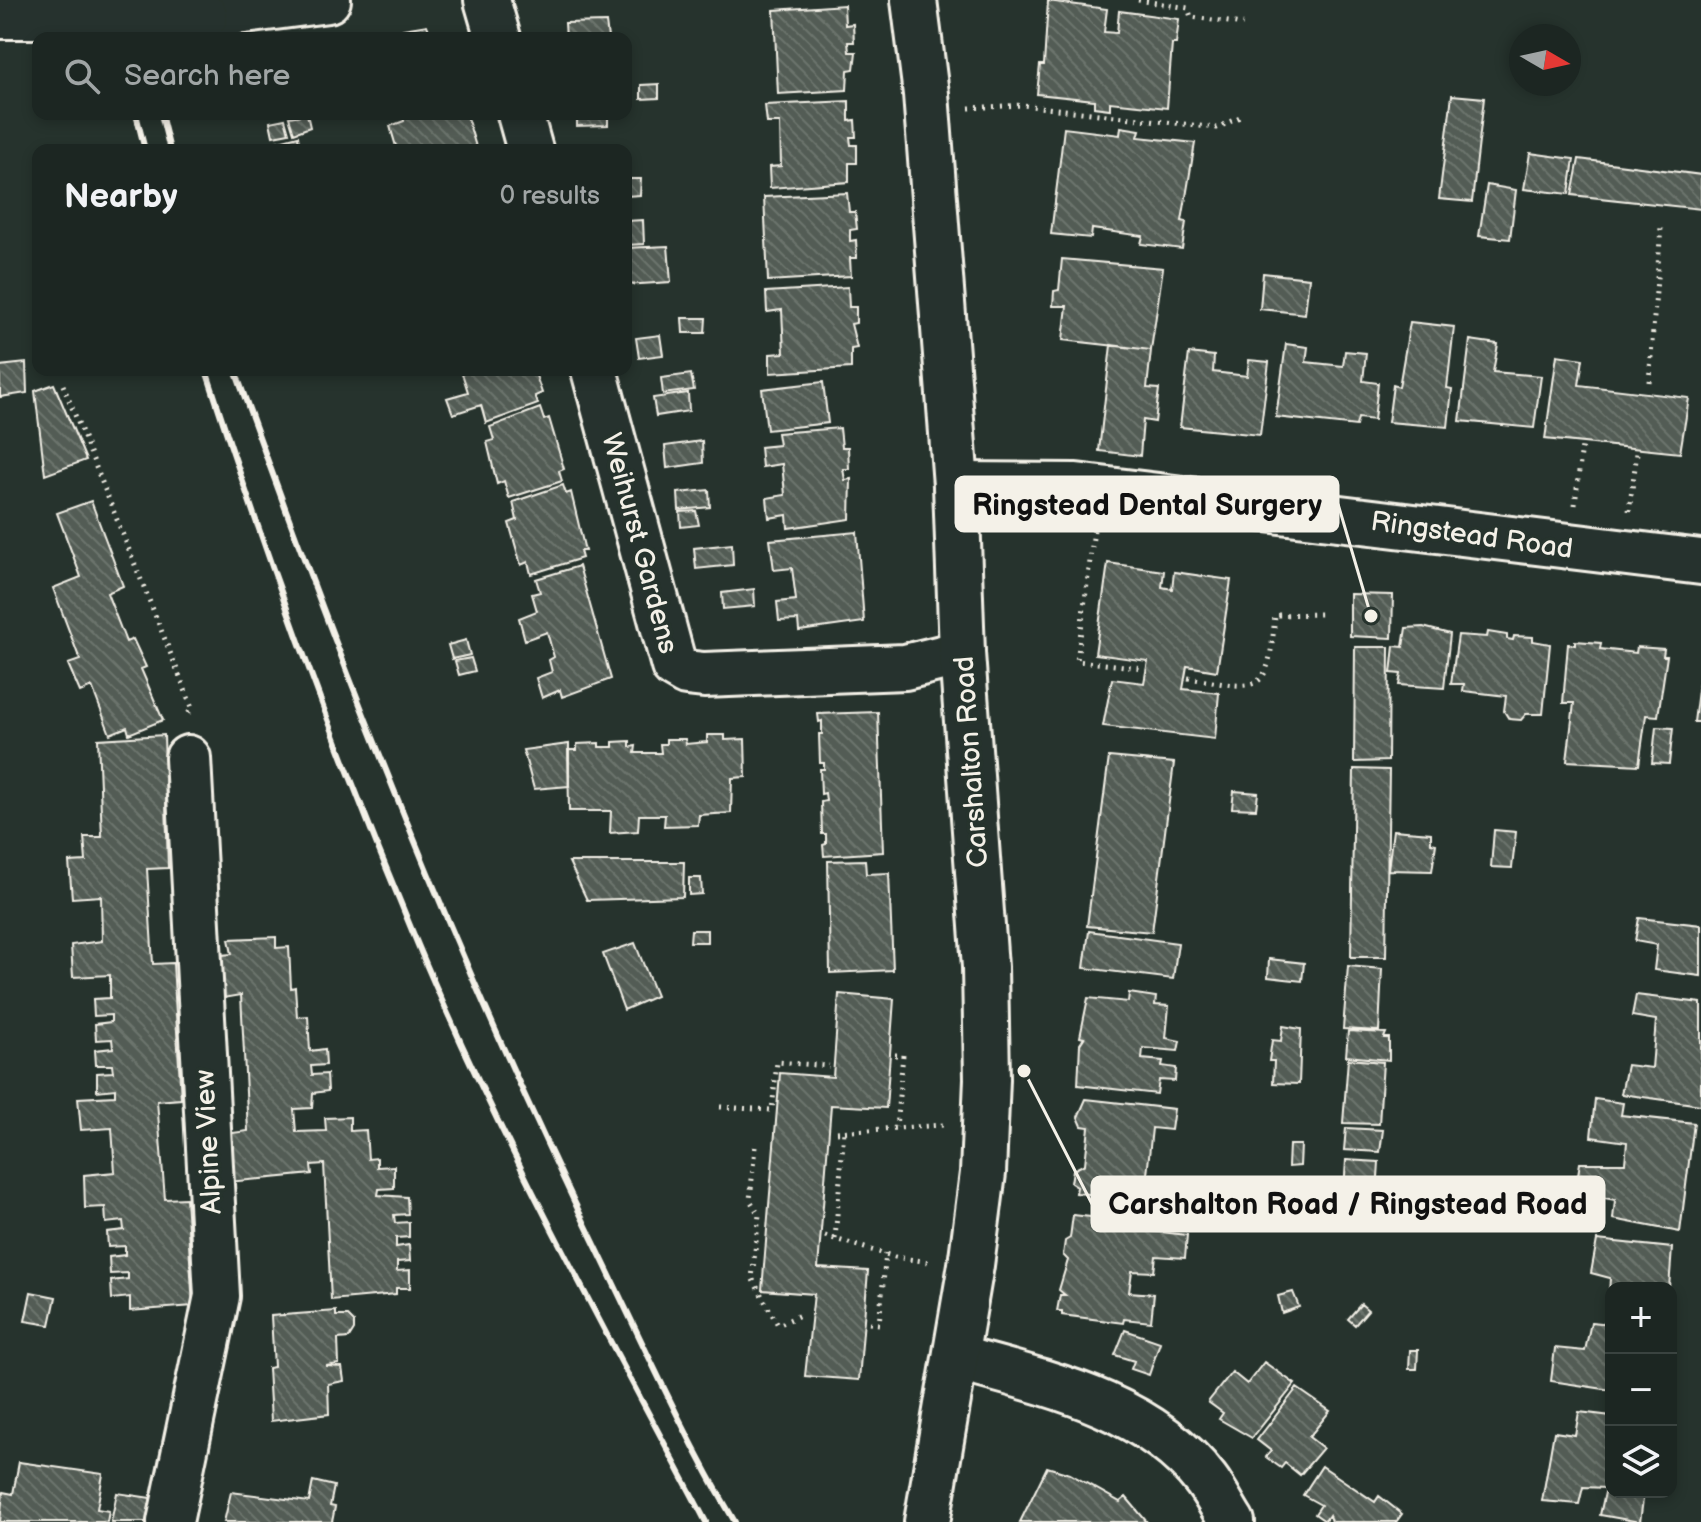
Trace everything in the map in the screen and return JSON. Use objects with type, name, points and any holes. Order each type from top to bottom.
[{"type":"main road","points":[[0,16],[205,16],[328,0]]},
{"type":"main road","points":[[487,0],[496,32]]},
{"type":"main road","name":"Carshalton Road","points":[[914,0],[926,94],[956,485],[962,653],[985,967],[985,1128],[971,1265],[927,1522]]},
{"type":"main road","points":[[522,120],[528,144]]},
{"type":"main road","name":"Weihurst Gardens","points":[[596,376],[674,666],[686,673],[704,675],[905,667],[962,653]]},
{"type":"main road","name":"Ringstead Road","points":[[956,485],[1100,489],[1701,562]]},
{"type":"main road","name":"Alpine View","points":[[170,1522],[217,1296],[188,758]]},
{"type":"main road","points":[[956,1358],[1077,1394],[1149,1429],[1180,1453],[1206,1480],[1232,1522]]},
{"type":"path","points":[[1138,0],[1188,8],[1191,17],[1243,24]]},
{"type":"path","points":[[961,99],[962,109],[1022,105],[1217,128],[1244,115]]},
{"type":"path","points":[[1649,382],[1661,227]]},
{"type":"path","points":[[63,385],[192,707],[174,739],[177,759],[188,758]]},
{"type":"path","points":[[1569,548],[1582,446]]},
{"type":"path","points":[[1623,554],[1637,453]]},
{"type":"path","points":[[1100,489],[1077,661],[1143,668]]},
{"type":"path","points":[[1188,678],[1246,687],[1256,684],[1265,674],[1272,653],[1275,615],[1322,614]]},
{"type":"path","points":[[895,1055],[903,1055],[896,1127]]},
{"type":"path","points":[[720,1107],[772,1110],[777,1062],[829,1066]]},
{"type":"path","points":[[835,1239],[840,1132],[896,1127],[985,1128]]},
{"type":"path","points":[[755,1147],[750,1200],[759,1215],[752,1278],[778,1325],[800,1315]]},
{"type":"path","points":[[825,1236],[917,1261],[971,1265]]},
{"type":"path","points":[[869,1323],[879,1324],[886,1253]]},
{"type":"building","points":[[1048,1],[1107,9],[1104,32],[1117,33],[1119,11],[1179,19],[1176,44],[1172,44],[1167,108],[1110,102],[1110,109],[1094,107],[1094,100],[1037,94],[1040,65],[1044,65]]},
{"type":"building","points":[[844,5],[845,25],[853,24],[854,42],[848,42],[849,52],[856,52],[854,69],[848,70],[847,90],[778,94],[774,10]]},
{"type":"building","points":[[606,22],[607,32],[566,32],[565,23]]},
{"type":"building","points":[[427,25],[430,32],[404,32],[403,29]]},
{"type":"building","points":[[659,84],[659,98],[641,99],[641,85]]},
{"type":"building","points":[[1452,95],[1484,98],[1472,202],[1439,199]]},
{"type":"building","points":[[849,101],[849,121],[855,120],[856,137],[850,137],[851,145],[857,145],[857,163],[849,163],[849,182],[770,188],[769,167],[781,166],[780,123],[767,123],[765,105]]},
{"type":"building","points":[[285,120],[289,133],[273,136],[270,122]]},
{"type":"building","points":[[290,120],[308,120],[310,127],[294,133]]},
{"type":"building","points":[[468,120],[475,144],[395,144],[390,126],[404,121]]},
{"type":"building","points":[[577,120],[608,120],[608,125],[577,126]]},
{"type":"building","points":[[1121,127],[1140,130],[1138,137],[1195,143],[1182,221],[1186,222],[1182,249],[1141,244],[1143,236],[1092,229],[1091,238],[1051,234],[1064,128],[1120,135]]},
{"type":"building","points":[[298,136],[299,144],[272,144]]},
{"type":"building","points":[[1530,153],[1574,159],[1569,194],[1524,189]]},
{"type":"building","points":[[1579,159],[1701,175],[1701,209],[1572,195]]},
{"type":"building","points":[[632,179],[641,179],[640,195],[632,196]]},
{"type":"building","points":[[1487,185],[1516,190],[1510,239],[1479,236]]},
{"type":"building","points":[[847,193],[849,212],[855,212],[857,229],[850,230],[850,241],[856,240],[857,258],[850,258],[851,276],[768,281],[764,197]]},
{"type":"building","points":[[643,220],[644,244],[632,245],[632,221]]},
{"type":"building","points":[[668,246],[671,282],[632,285],[632,248]]},
{"type":"building","points":[[1062,259],[1163,268],[1151,350],[1063,340],[1067,306],[1053,306],[1054,291],[1059,290]]},
{"type":"building","points":[[1263,273],[1309,278],[1305,314],[1260,309]]},
{"type":"building","points":[[848,287],[849,307],[856,307],[856,323],[851,324],[857,348],[851,349],[851,368],[770,373],[770,354],[784,353],[782,310],[767,312],[766,292]]},
{"type":"building","points":[[682,318],[706,318],[705,333],[683,333]]},
{"type":"building","points":[[1410,322],[1454,327],[1447,388],[1452,389],[1448,427],[1388,422],[1393,385],[1399,387]]},
{"type":"building","points":[[660,335],[663,355],[639,358],[636,338]]},
{"type":"building","points":[[1470,340],[1498,344],[1493,372],[1541,376],[1534,428],[1460,421]]},
{"type":"building","points":[[1286,344],[1308,347],[1306,362],[1343,366],[1345,351],[1366,353],[1363,381],[1378,383],[1374,420],[1358,418],[1356,426],[1276,417]]},
{"type":"building","points":[[1111,345],[1151,350],[1147,388],[1159,389],[1155,422],[1143,420],[1140,456],[1099,451]]},
{"type":"building","points":[[1189,353],[1214,356],[1213,372],[1247,376],[1249,360],[1269,362],[1260,435],[1180,427]]},
{"type":"building","points":[[1557,355],[1583,359],[1579,385],[1689,398],[1680,453],[1545,439]]},
{"type":"building","points":[[26,363],[27,393],[0,397],[0,366]]},
{"type":"building","points":[[691,374],[694,390],[663,394],[661,378]]},
{"type":"building","points":[[463,376],[536,376],[542,393],[535,396],[538,404],[486,423],[481,405],[453,414],[447,398],[468,392]]},
{"type":"building","points":[[823,382],[828,423],[767,430],[762,389]]},
{"type":"building","points":[[54,384],[86,460],[45,475],[35,391]]},
{"type":"building","points":[[688,393],[689,411],[656,416],[653,398]]},
{"type":"building","points":[[540,408],[544,420],[549,418],[564,469],[559,471],[562,481],[509,498],[504,481],[497,484],[487,442],[494,440],[490,427]]},
{"type":"building","points":[[840,428],[842,447],[848,447],[849,469],[843,469],[845,480],[851,479],[850,519],[788,528],[787,515],[769,518],[767,498],[785,495],[782,464],[762,467],[760,447],[779,445],[777,433]]},
{"type":"building","points":[[702,441],[703,463],[667,468],[665,446]]},
{"type":"building","points":[[563,485],[566,494],[571,492],[585,551],[580,551],[582,558],[531,574],[528,562],[521,565],[509,523],[517,520],[513,502]]},
{"type":"building","points":[[709,490],[710,507],[679,510],[678,493]]},
{"type":"building","points":[[91,501],[123,586],[107,593],[126,642],[133,639],[146,667],[141,669],[163,720],[129,734],[127,727],[110,734],[92,687],[80,692],[68,664],[80,660],[53,588],[81,577],[57,513]]},
{"type":"building","points":[[696,511],[699,525],[681,527],[680,512]]},
{"type":"building","points":[[857,532],[864,622],[799,631],[798,620],[779,621],[777,602],[796,600],[792,568],[774,570],[770,540]]},
{"type":"building","points":[[732,544],[733,565],[696,569],[694,548]]},
{"type":"building","points":[[1108,563],[1164,571],[1162,587],[1172,589],[1174,572],[1231,580],[1217,671],[1187,666],[1183,689],[1219,693],[1215,739],[1103,726],[1112,679],[1144,683],[1148,661],[1095,654]]},
{"type":"building","points":[[579,566],[611,679],[562,697],[560,690],[542,698],[536,678],[552,672],[549,660],[554,657],[547,632],[525,640],[519,618],[537,611],[532,594],[540,592],[536,579]]},
{"type":"building","points":[[754,589],[755,606],[723,609],[722,593]]},
{"type":"building","points":[[1350,594],[1393,595],[1392,638],[1350,636]]},
{"type":"building","points":[[1423,627],[1450,634],[1444,688],[1399,685],[1401,674],[1391,673],[1394,646],[1403,647],[1406,628]]},
{"type":"building","points":[[1488,632],[1507,635],[1507,639],[1513,640],[1514,636],[1533,637],[1533,641],[1550,644],[1543,714],[1526,714],[1521,720],[1509,719],[1504,711],[1506,696],[1463,691],[1464,684],[1451,684],[1458,635],[1487,637]]},
{"type":"building","points":[[466,640],[470,655],[452,659],[448,645]]},
{"type":"building","points":[[1575,641],[1601,643],[1600,649],[1636,653],[1637,647],[1664,649],[1663,656],[1667,656],[1658,716],[1646,715],[1639,765],[1567,761],[1574,703],[1563,703],[1568,644],[1575,645]]},
{"type":"building","points":[[1355,647],[1389,647],[1388,761],[1354,762]]},
{"type":"building","points":[[471,658],[475,671],[459,675],[455,661]]},
{"type":"building","points":[[1701,667],[1701,722],[1694,722]]},
{"type":"building","points":[[878,712],[883,852],[824,856],[826,834],[822,834],[821,802],[826,801],[825,793],[821,794],[820,769],[824,769],[824,763],[820,763],[822,721],[819,722],[818,714]]},
{"type":"building","points":[[1656,727],[1673,728],[1669,764],[1652,763]]},
{"type":"building","points":[[164,735],[168,868],[147,869],[153,964],[173,963],[181,1099],[157,1101],[165,1199],[186,1198],[193,1306],[130,1311],[130,1297],[112,1299],[111,1281],[128,1279],[128,1273],[110,1274],[109,1257],[125,1255],[125,1246],[108,1247],[107,1232],[124,1230],[123,1221],[106,1223],[105,1207],[85,1208],[84,1175],[115,1172],[112,1128],[81,1130],[78,1098],[115,1096],[115,1089],[97,1091],[97,1073],[113,1072],[112,1065],[96,1065],[95,1050],[113,1048],[112,1039],[96,1040],[95,1024],[111,1022],[111,1015],[94,1016],[93,999],[110,998],[110,975],[73,977],[71,945],[102,941],[101,896],[72,898],[69,862],[86,861],[84,837],[102,837],[98,739]]},
{"type":"building","points":[[707,735],[725,735],[725,740],[745,739],[746,777],[732,778],[731,813],[699,815],[698,825],[664,826],[665,815],[639,815],[638,831],[610,833],[611,811],[569,811],[568,750],[577,750],[577,744],[599,743],[599,747],[613,747],[613,742],[630,741],[630,747],[636,746],[635,753],[661,753],[660,744],[666,744],[666,739],[685,739],[686,744],[707,742]]},
{"type":"building","points":[[569,744],[569,786],[534,789],[523,750]]},
{"type":"building","points":[[1109,757],[1174,763],[1152,932],[1087,926]]},
{"type":"building","points":[[1354,769],[1389,770],[1386,957],[1351,957]]},
{"type":"building","points":[[1234,791],[1258,793],[1256,809],[1232,808]]},
{"type":"building","points":[[1393,830],[1431,833],[1431,843],[1436,844],[1432,871],[1388,870]]},
{"type":"building","points":[[1494,830],[1516,832],[1512,868],[1491,867]]},
{"type":"building","points":[[865,860],[866,874],[889,873],[893,970],[830,973],[828,861]]},
{"type":"building","points":[[569,862],[684,862],[683,897],[587,900]]},
{"type":"building","points":[[689,878],[701,878],[702,894],[689,895]]},
{"type":"building","points":[[1639,918],[1701,925],[1701,976],[1654,970],[1657,945],[1635,941]]},
{"type":"building","points":[[691,930],[707,930],[707,942],[690,942]]},
{"type":"building","points":[[1089,931],[1178,943],[1173,979],[1084,968]]},
{"type":"building","points":[[276,937],[276,948],[289,947],[291,988],[295,987],[297,1017],[308,1016],[310,1051],[325,1049],[326,1065],[311,1066],[312,1075],[327,1074],[328,1091],[313,1093],[312,1108],[294,1109],[296,1132],[326,1131],[325,1118],[350,1117],[350,1131],[366,1130],[368,1159],[377,1158],[377,1167],[394,1166],[394,1188],[379,1189],[378,1195],[407,1197],[408,1214],[394,1215],[395,1223],[409,1222],[409,1237],[396,1238],[396,1247],[409,1245],[410,1261],[397,1262],[397,1271],[410,1270],[410,1288],[396,1288],[396,1294],[331,1300],[324,1164],[311,1165],[312,1174],[228,1182],[225,1134],[248,1131],[241,995],[223,998],[221,955],[232,954],[229,939]]},
{"type":"building","points":[[635,943],[656,996],[624,1010],[603,954]]},
{"type":"building","points":[[1269,959],[1304,963],[1302,981],[1268,977]]},
{"type":"building","points":[[1348,966],[1382,969],[1379,1031],[1343,1029]]},
{"type":"building","points":[[1129,993],[1156,997],[1155,1005],[1169,1006],[1166,1038],[1180,1041],[1178,1051],[1143,1048],[1142,1059],[1163,1061],[1162,1066],[1176,1068],[1175,1081],[1159,1080],[1157,1094],[1078,1085],[1080,1044],[1084,1038],[1080,1037],[1088,998],[1128,1002]]},
{"type":"building","points":[[839,994],[894,999],[886,1108],[831,1105],[818,1268],[868,1271],[859,1380],[805,1376],[814,1294],[762,1290],[780,1073],[833,1077]]},
{"type":"building","points":[[1636,995],[1701,1003],[1701,1105],[1621,1094],[1627,1065],[1652,1068],[1656,1020],[1632,1016]]},
{"type":"building","points":[[1283,1026],[1301,1029],[1299,1084],[1273,1083],[1274,1061],[1269,1061],[1272,1040],[1281,1041]]},
{"type":"building","points":[[1348,1031],[1386,1033],[1384,1038],[1389,1038],[1389,1060],[1346,1056]]},
{"type":"building","points":[[1348,1059],[1383,1062],[1379,1124],[1343,1123]]},
{"type":"building","points":[[1086,1099],[1174,1109],[1171,1130],[1152,1128],[1147,1175],[1156,1176],[1153,1199],[1076,1193],[1077,1187],[1071,1183],[1073,1170],[1085,1164],[1089,1127],[1082,1126],[1078,1117]]},
{"type":"building","points":[[1595,1099],[1623,1103],[1621,1115],[1694,1123],[1680,1232],[1613,1219],[1615,1200],[1575,1192],[1580,1163],[1625,1163],[1627,1142],[1591,1137]]},
{"type":"building","points":[[1346,1128],[1383,1130],[1380,1152],[1344,1150]]},
{"type":"building","points":[[1289,1145],[1301,1145],[1300,1166],[1288,1167]]},
{"type":"building","points":[[1346,1160],[1379,1162],[1375,1224],[1342,1222]]},
{"type":"building","points":[[1171,1207],[1204,1211],[1201,1231],[1168,1228]]},
{"type":"building","points":[[1073,1215],[1136,1222],[1134,1229],[1187,1235],[1185,1258],[1156,1256],[1154,1272],[1132,1271],[1129,1292],[1154,1294],[1151,1322],[1124,1319],[1123,1323],[1062,1315],[1062,1311],[1057,1311],[1060,1295],[1065,1295],[1059,1290],[1068,1260],[1063,1255],[1065,1241],[1070,1238]]},
{"type":"building","points":[[1597,1240],[1672,1248],[1669,1282],[1610,1282],[1610,1278],[1591,1273]]},
{"type":"building","points":[[31,1292],[56,1297],[50,1325],[25,1321]]},
{"type":"building","points":[[1293,1292],[1299,1307],[1282,1313],[1278,1296]]},
{"type":"building","points":[[1361,1304],[1368,1310],[1355,1325],[1348,1319]]},
{"type":"building","points":[[336,1311],[336,1316],[348,1316],[354,1322],[354,1330],[349,1338],[338,1339],[339,1364],[326,1366],[342,1367],[344,1381],[328,1384],[329,1414],[271,1421],[268,1368],[274,1367],[271,1316]]},
{"type":"building","points":[[1591,1322],[1605,1323],[1605,1389],[1551,1381],[1555,1348],[1585,1351]]},
{"type":"building","points":[[1125,1330],[1160,1342],[1149,1375],[1131,1369],[1134,1361],[1115,1355]]},
{"type":"building","points":[[1410,1350],[1418,1350],[1417,1369],[1409,1369]]},
{"type":"building","points":[[1264,1362],[1295,1384],[1252,1438],[1219,1419],[1223,1413],[1208,1402],[1232,1372],[1247,1384]]},
{"type":"building","points":[[1297,1388],[1330,1411],[1309,1437],[1323,1448],[1300,1475],[1285,1463],[1281,1468],[1266,1457],[1271,1451],[1257,1440]]},
{"type":"building","points":[[1579,1412],[1605,1415],[1605,1488],[1583,1487],[1579,1504],[1542,1501],[1554,1432],[1575,1435]]},
{"type":"building","points":[[19,1462],[103,1474],[97,1509],[109,1511],[107,1522],[0,1522],[3,1492],[13,1494]]},
{"type":"building","points":[[1322,1466],[1375,1502],[1379,1496],[1402,1514],[1396,1522],[1331,1522],[1329,1515],[1325,1521],[1315,1514],[1321,1505],[1303,1495]]},
{"type":"building","points":[[1047,1467],[1070,1474],[1120,1502],[1126,1497],[1147,1522],[1020,1522]]},
{"type":"building","points":[[313,1481],[334,1486],[330,1506],[335,1507],[332,1522],[224,1522],[231,1492],[309,1502]]},
{"type":"building","points":[[1605,1492],[1605,1498],[1643,1498],[1640,1522],[1600,1515]]},
{"type":"building","points":[[117,1493],[151,1498],[146,1522],[111,1522]]},
{"type":"railway","points":[[109,0],[116,32]]},
{"type":"railway","points":[[133,0],[141,32]]},
{"type":"railway","points":[[138,120],[144,144]]},
{"type":"railway","points":[[162,120],[168,144]]},
{"type":"railway","points":[[208,376],[306,660],[360,803],[450,1019],[519,1164],[706,1522]]},
{"type":"railway","points":[[237,376],[361,707],[452,929],[549,1149],[682,1424],[735,1522]]},
{"type":"place","name":"Ringstead Dental Surgery","points":[[1371,616]]},
{"type":"place","name":"Carshalton Road / Ringstead Road","points":[[1024,1071]]}]
